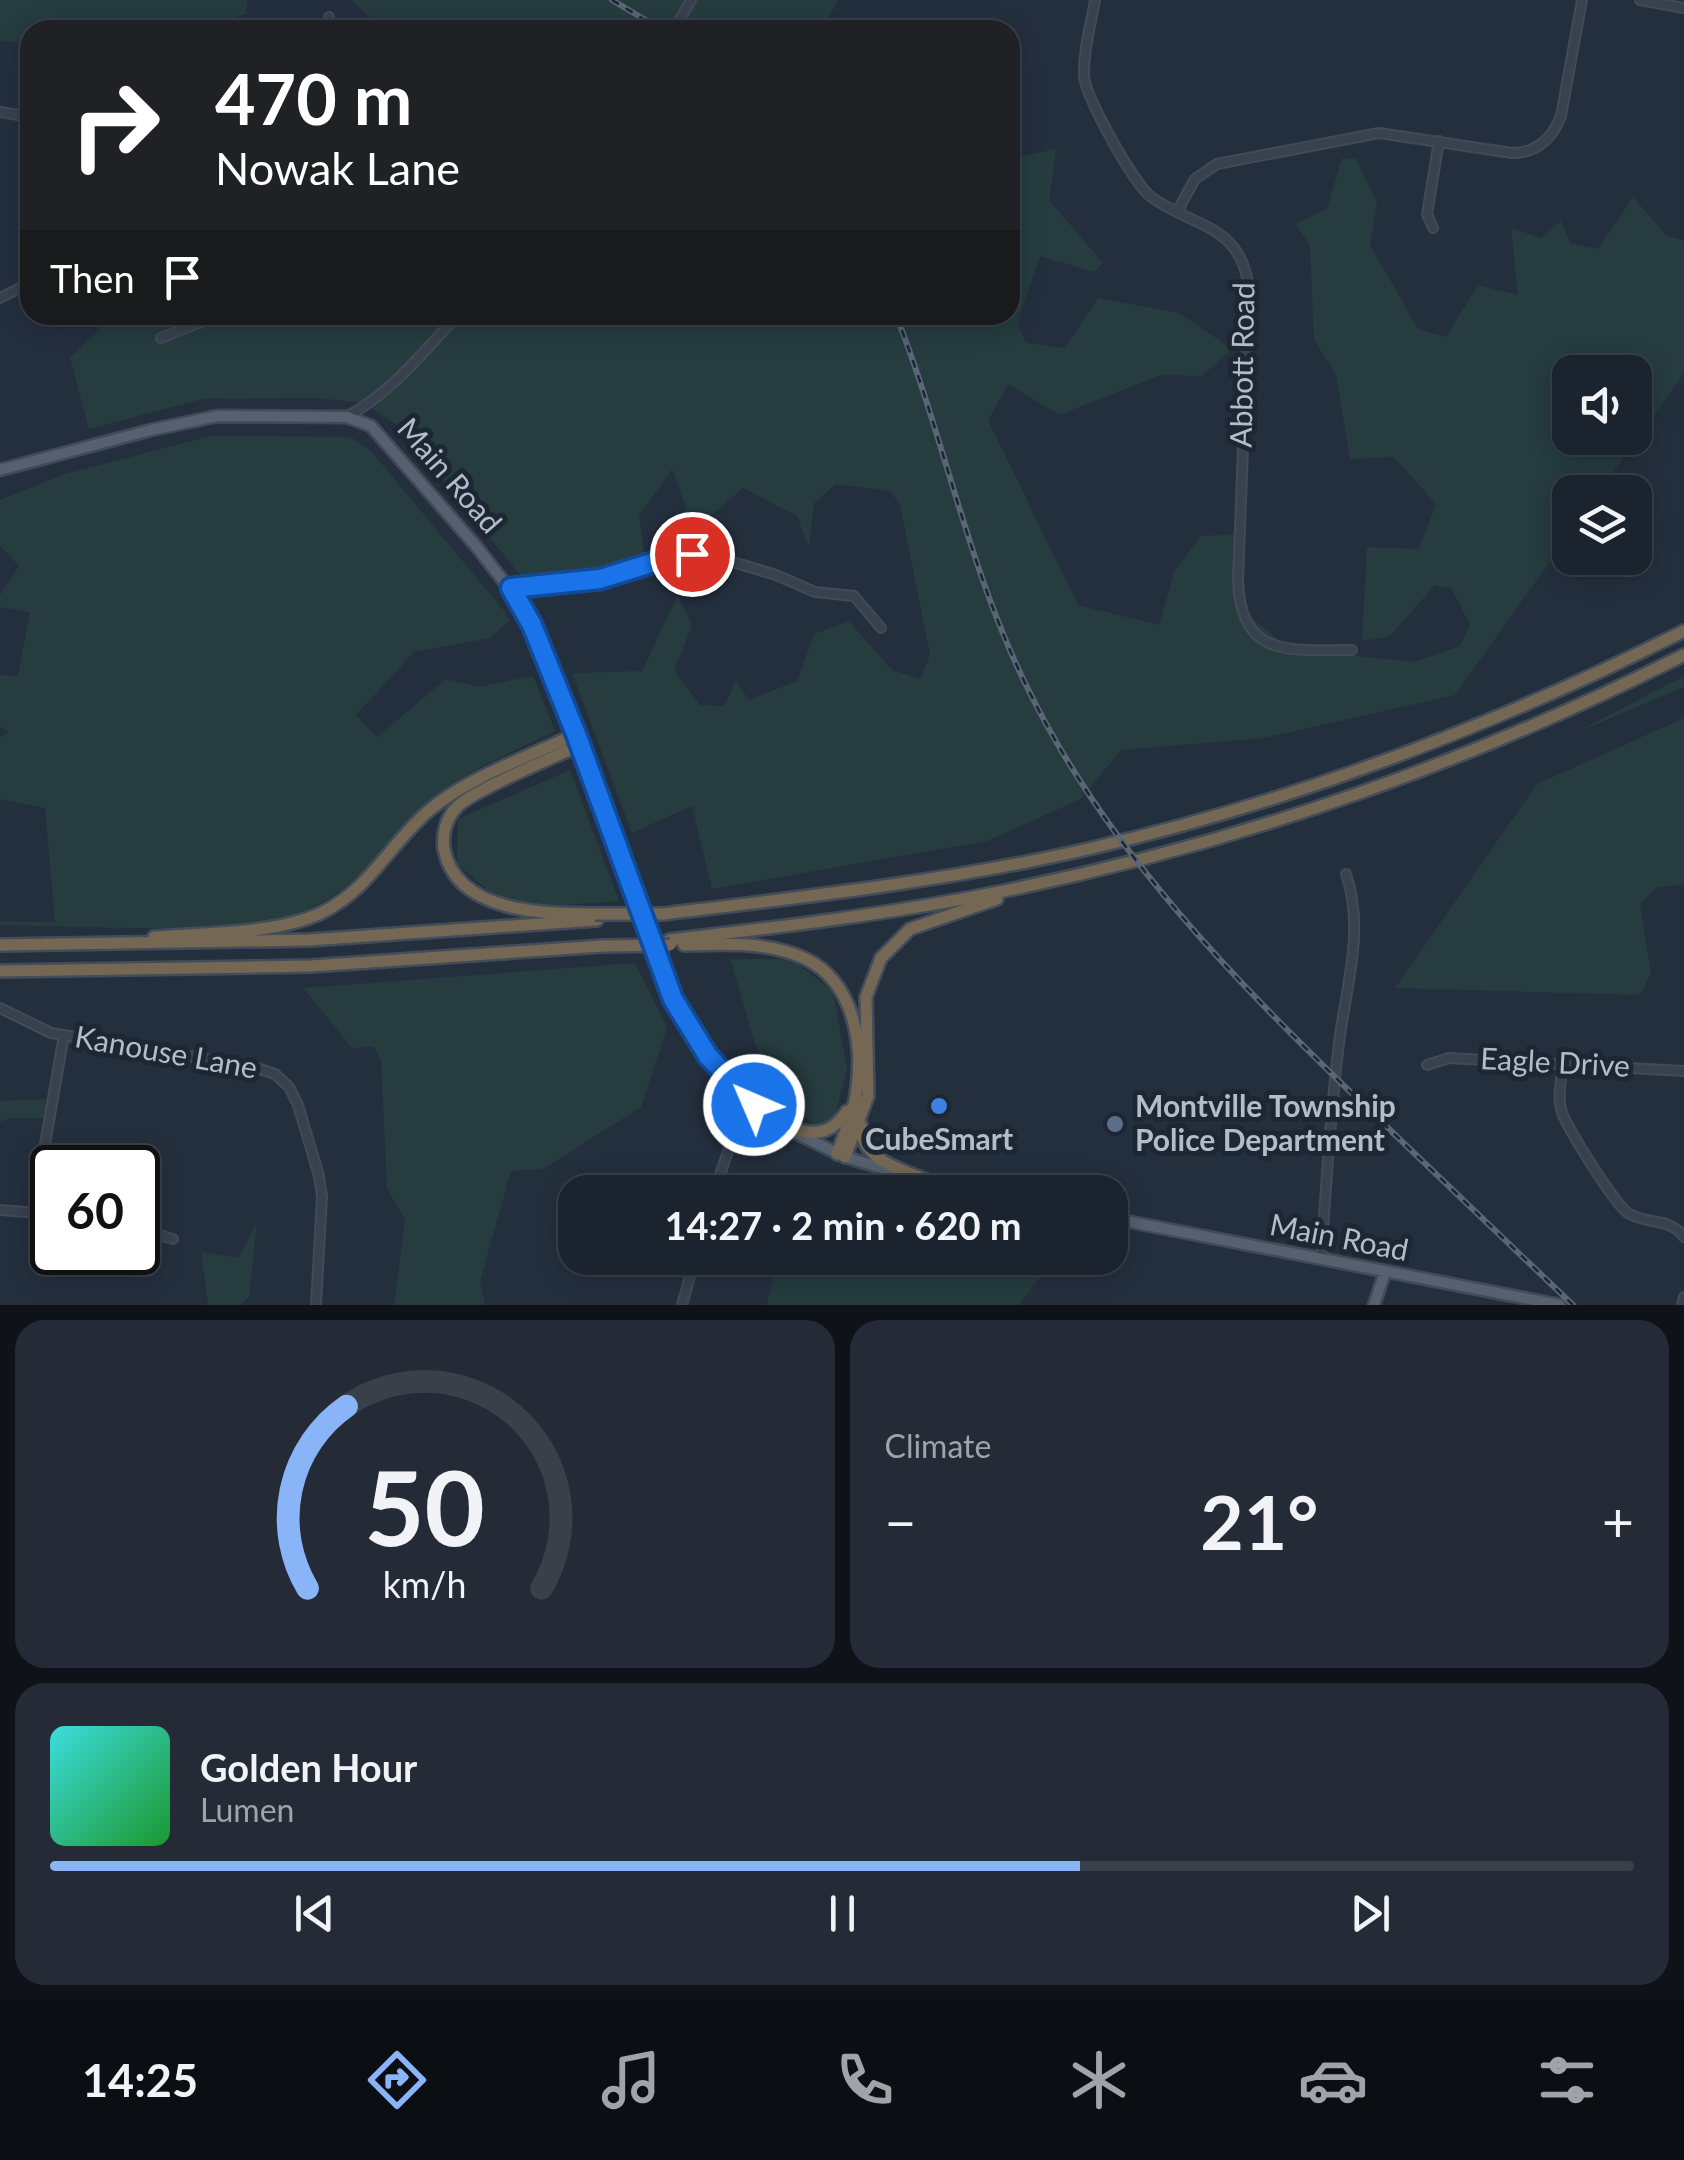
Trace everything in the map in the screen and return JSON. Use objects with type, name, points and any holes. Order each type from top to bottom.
[{"type":"highway","points":[[0,945],[348,939],[662,914],[994,868],[1085,850],[1222,815],[1353,773],[1568,686],[1684,631]]},
{"type":"highway","points":[[917,1175],[869,1151],[862,1139],[869,1085],[866,997],[876,967],[894,942],[933,919],[1228,836],[1390,783],[1534,725],[1684,656]]},
{"type":"highway","points":[[578,740],[463,801],[448,820],[444,846],[455,874],[492,901],[541,912],[596,917]]},
{"type":"highway","points":[[74,945],[280,924],[320,914],[359,888],[418,821],[442,800],[578,740]]},
{"type":"highway","points":[[0,971],[310,966],[670,942],[922,906],[1091,872]]},
{"type":"highway","points":[[670,942],[759,946],[796,955],[826,973],[847,1001],[854,1022],[856,1094],[841,1156]]},
{"type":"highway","points":[[781,1126],[810,1134],[825,1133],[838,1124],[856,1094]]},
{"type":"highway","points":[[841,1156],[862,1118]]},
{"type":"main road","points":[[0,470],[218,416],[347,417]]},
{"type":"main road","name":"Main Road","points":[[347,417],[366,422],[388,442],[511,588],[532,625],[673,999],[708,1056],[754,1105],[781,1126],[841,1156],[908,1175]]},
{"type":"main road","name":"Main Road","points":[[1128,1222],[1560,1305]]},
{"type":"main road","points":[[1374,1305],[1386,1272]]},
{"type":"street","name":"Abbott Road","points":[[1095,0],[1085,64],[1089,95],[1137,182],[1152,198],[1210,226],[1228,240],[1241,258],[1248,285],[1238,580],[1243,617],[1260,638],[1274,647],[1352,650]]},
{"type":"street","points":[[1178,210],[1198,175],[1228,161],[1379,134],[1518,154],[1528,152],[1547,140],[1561,116],[1582,0]]},
{"type":"street","points":[[1640,0],[1684,8]]},
{"type":"street","points":[[329,16],[330,20]]},
{"type":"street","points":[[1433,228],[1427,214],[1439,142]]},
{"type":"street","points":[[161,338],[193,325]]},
{"type":"street","points":[[347,417],[366,407],[448,325]]},
{"type":"street","points":[[511,588],[600,579],[674,556],[713,556],[776,575],[815,592],[854,596],[881,628]]},
{"type":"street","points":[[1321,1260],[1339,1039],[1354,943],[1352,893],[1346,874]]},
{"type":"street","name":"Kanouse Lane","points":[[0,1008],[64,1035],[254,1066],[285,1082],[298,1104],[322,1196],[316,1305]]},
{"type":"street","points":[[45,1145],[64,1035]]},
{"type":"street","name":"Eagle Drive","points":[[1428,1064],[1449,1058],[1684,1071]]},
{"type":"street","points":[[1563,1062],[1560,1102],[1564,1118],[1618,1205],[1634,1216],[1672,1225],[1684,1237]]},
{"type":"street","points":[[720,1175],[732,1140],[754,1105]]},
{"type":"street","points":[[0,1210],[30,1212]]},
{"type":"street","points":[[160,1235],[173,1239]]},
{"type":"street","points":[[682,1305],[690,1275]]},
{"type":"street","points":[[1682,1305],[1684,1297]]},
{"type":"green space","points":[[0,0],[248,0],[245,14],[227,20],[20,20],[20,43],[0,40]]},
{"type":"green space","points":[[351,0],[838,0],[827,20],[373,20]]},
{"type":"green space","points":[[1056,149],[1049,200],[1103,263],[1094,272],[1040,256],[1020,315],[1020,157]]},
{"type":"green space","points":[[1342,158],[1356,159],[1377,202],[1370,245],[1418,329],[1446,337],[1478,285],[1518,295],[1511,228],[1541,238],[1561,221],[1570,243],[1598,249],[1633,197],[1666,235],[1684,241],[1684,373],[1652,418],[1652,355],[1552,355],[1552,455],[1625,455],[1611,475],[1552,475],[1552,558],[1455,695],[1264,738],[1121,750],[1081,799],[987,841],[712,889],[692,806],[632,833],[572,673],[642,671],[678,595],[692,626],[674,670],[700,705],[724,706],[736,681],[749,700],[797,681],[814,634],[849,621],[892,670],[920,679],[930,655],[900,505],[890,491],[836,484],[814,503],[809,548],[797,516],[743,488],[673,548],[686,507],[672,469],[639,516],[645,557],[563,576],[538,597],[399,426],[364,403],[317,398],[203,399],[89,429],[70,358],[104,325],[1017,325],[1026,343],[1065,348],[1098,298],[1179,313],[1232,349],[1202,376],[1161,375],[1059,415],[1008,384],[988,420],[1078,605],[1159,625],[1175,570],[1201,536],[1239,534],[1239,608],[1291,649],[1414,662],[1460,646],[1470,625],[1452,589],[1435,585],[1389,637],[1362,641],[1367,547],[1419,549],[1436,504],[1394,457],[1350,459],[1336,374],[1314,340],[1310,245],[1295,224],[1327,209]]},
{"type":"green space","points":[[210,436],[351,437],[371,451],[505,612],[509,621],[490,638],[414,652],[356,715],[377,737],[446,679],[479,687],[533,676],[555,731],[443,790],[350,883],[323,902],[291,916],[242,924],[173,928],[0,925],[55,922],[45,808],[0,799],[0,737],[8,732],[0,726],[0,675],[18,676],[30,612],[0,607],[0,595],[19,566],[0,546],[0,500],[62,475]]},
{"type":"green space","points":[[1684,676],[1684,687],[1571,735]]},
{"type":"green space","points":[[1684,718],[1684,885],[1658,887],[1640,904],[1651,974],[1640,995],[1395,988],[1537,784]]},
{"type":"green space","points":[[570,770],[619,901],[537,907],[493,895],[457,864],[458,819]]},
{"type":"green space","points":[[730,959],[791,959],[833,991],[847,1069],[836,1112],[862,1145],[814,1124],[768,1087]]},
{"type":"green space","points":[[635,963],[667,1028],[641,1107],[543,1169],[511,1171],[480,1281],[485,1305],[394,1305],[405,1220],[387,1188],[381,1060],[373,1046],[352,1048],[303,988]]},
{"type":"green space","points":[[53,1099],[51,1118],[9,1118],[0,1122],[0,1101]]},
{"type":"green space","points":[[257,1222],[249,1297],[240,1305],[205,1305],[208,1303],[201,1252],[238,1258]]},
{"type":"green space","points":[[774,1275],[1041,1276],[1019,1305],[767,1305]]},
{"type":"railway","points":[[612,0],[645,20]]},
{"type":"railway","points":[[900,325],[1006,640],[1058,745],[1094,803],[1134,858],[1222,962],[1366,1107],[1573,1305]]},
{"type":"place","name":"CubeSmart","points":[[939,1106]]},
{"type":"place","name":"Montville Township Police Department","points":[[1115,1124]]},
{"type":"route","points":[[692,554],[600,579],[511,588],[532,625],[576,734],[673,999],[695,1039],[722,1074],[754,1105]]}]
